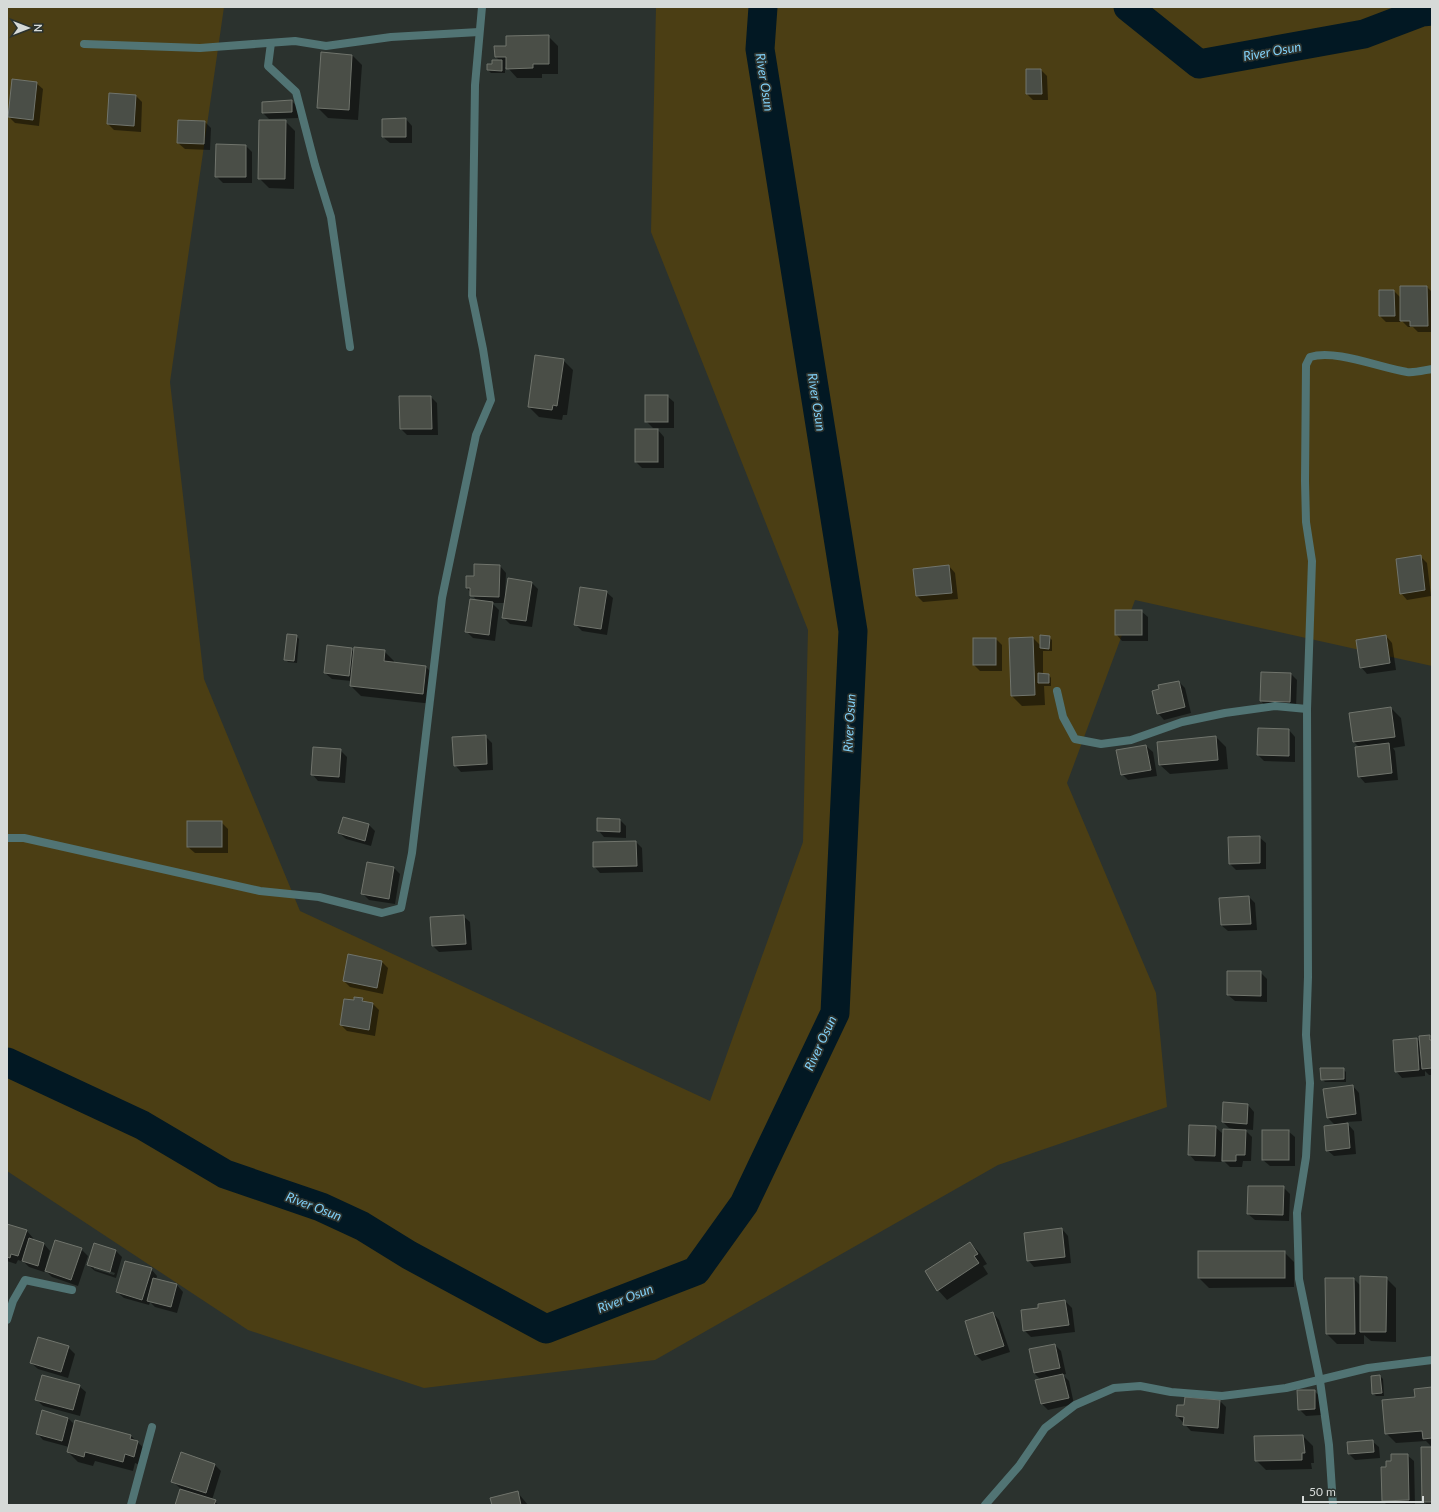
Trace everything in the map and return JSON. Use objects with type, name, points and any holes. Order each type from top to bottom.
[{"type":"street","points":[[7,838],[24,838],[260,891],[319,896],[382,913],[401,908],[412,853],[442,598],[476,435],[491,400],[483,349],[472,296],[475,85],[482,7]]},
{"type":"street","points":[[84,44],[200,48],[295,41],[326,46],[391,37],[479,32]]},
{"type":"street","points":[[271,42],[268,66],[296,92],[315,165],[331,217],[350,347]]},
{"type":"street","points":[[1333,1505],[1329,1445],[1320,1381],[1299,1279],[1297,1213],[1306,1157],[1310,1083],[1306,1036],[1308,977],[1307,709],[1312,561],[1306,522],[1305,502],[1304,408],[1306,365],[1310,357],[1317,355],[1352,359],[1409,373],[1432,369]]},
{"type":"street","points":[[1057,691],[1063,717],[1075,740],[1101,744],[1131,740],[1182,722],[1224,713],[1275,706],[1307,709]]},
{"type":"street","points":[[7,1320],[13,1301],[25,1280],[72,1290]]},
{"type":"street","points":[[985,1505],[1019,1466],[1045,1428],[1075,1405],[1114,1388],[1140,1386],[1171,1392],[1222,1396],[1278,1389],[1320,1381],[1368,1368],[1432,1360]]},
{"type":"street","points":[[131,1505],[152,1427]]},
{"type":"shaded area","points":[[7,7],[224,7],[170,382],[204,679],[300,911],[710,1101],[803,842],[808,630],[651,232],[656,7],[1432,7],[1432,666],[1135,600],[1067,783],[1156,993],[1167,1107],[998,1165],[655,1360],[424,1388],[248,1330],[7,1171]]},
{"type":"building","points":[[549,35],[549,64],[533,64],[533,68],[506,69],[506,57],[495,57],[494,46],[506,46],[506,36]]},
{"type":"building","points":[[321,52],[352,55],[349,110],[317,108]]},
{"type":"building","points":[[492,60],[502,60],[502,71],[487,70],[487,64],[492,64]]},
{"type":"building","points":[[1026,69],[1041,69],[1042,94],[1026,94]]},
{"type":"building","points":[[12,79],[37,82],[33,120],[8,117]]},
{"type":"building","points":[[109,93],[136,95],[134,126],[107,124]]},
{"type":"building","points":[[292,100],[292,112],[262,113],[262,102]]},
{"type":"building","points":[[406,118],[406,137],[382,137],[382,119]]},
{"type":"building","points":[[178,120],[205,121],[204,144],[177,143]]},
{"type":"building","points":[[259,120],[286,120],[285,179],[258,179]]},
{"type":"building","points":[[216,144],[246,145],[246,177],[215,177]]},
{"type":"building","points":[[1400,286],[1427,286],[1428,326],[1410,326],[1410,321],[1400,321]]},
{"type":"building","points":[[1379,290],[1394,290],[1395,316],[1379,316]]},
{"type":"building","points":[[535,355],[564,359],[557,406],[553,405],[552,410],[528,407]]},
{"type":"building","points":[[645,395],[668,395],[668,422],[645,422]]},
{"type":"building","points":[[399,396],[431,396],[432,429],[400,429]]},
{"type":"building","points":[[635,429],[658,429],[658,462],[635,462]]},
{"type":"building","points":[[1421,555],[1425,590],[1400,594],[1396,559]]},
{"type":"building","points":[[474,564],[500,565],[499,597],[470,596],[470,588],[466,588],[466,576],[474,576]]},
{"type":"building","points":[[949,565],[952,593],[916,596],[913,569]]},
{"type":"building","points":[[508,578],[532,582],[526,621],[502,618]]},
{"type":"building","points":[[580,587],[607,591],[601,629],[574,625]]},
{"type":"building","points":[[470,599],[493,602],[489,635],[465,632]]},
{"type":"building","points":[[1115,610],[1142,610],[1142,635],[1115,635]]},
{"type":"building","points":[[287,634],[297,635],[294,661],[284,660]]},
{"type":"building","points":[[1040,635],[1050,636],[1049,649],[1040,648]]},
{"type":"building","points":[[1386,635],[1390,663],[1360,668],[1356,640]]},
{"type":"building","points":[[1033,637],[1035,695],[1011,696],[1009,638]]},
{"type":"building","points":[[973,638],[996,638],[996,665],[973,665]]},
{"type":"building","points":[[327,645],[352,648],[349,676],[324,673]]},
{"type":"building","points":[[354,647],[385,650],[384,661],[426,666],[423,694],[350,686]]},
{"type":"building","points":[[1261,672],[1291,673],[1290,702],[1260,701]]},
{"type":"building","points":[[1038,673],[1049,674],[1049,683],[1038,683]]},
{"type":"building","points":[[1179,681],[1185,707],[1157,714],[1152,691],[1159,689],[1158,685]]},
{"type":"building","points":[[1391,707],[1395,737],[1353,742],[1349,713]]},
{"type":"building","points":[[1258,728],[1289,729],[1289,756],[1257,755]]},
{"type":"building","points":[[486,735],[487,764],[454,766],[452,737]]},
{"type":"building","points":[[1216,736],[1218,760],[1159,765],[1157,742]]},
{"type":"building","points":[[1389,743],[1392,773],[1358,777],[1355,747]]},
{"type":"building","points":[[1146,745],[1151,770],[1121,775],[1116,750]]},
{"type":"building","points":[[313,747],[341,749],[339,777],[311,775]]},
{"type":"building","points":[[343,817],[369,824],[365,841],[338,833]]},
{"type":"building","points":[[597,818],[620,819],[620,832],[597,831]]},
{"type":"building","points":[[187,821],[222,821],[222,847],[187,847]]},
{"type":"building","points":[[1260,836],[1260,863],[1229,864],[1228,837]]},
{"type":"building","points":[[636,841],[637,866],[593,867],[593,842]]},
{"type":"building","points":[[367,862],[394,867],[389,899],[361,894]]},
{"type":"building","points":[[1249,896],[1251,924],[1221,925],[1219,898]]},
{"type":"building","points":[[464,915],[466,944],[432,946],[430,917]]},
{"type":"building","points":[[348,954],[382,961],[377,988],[343,981]]},
{"type":"building","points":[[1227,971],[1261,971],[1261,996],[1227,995]]},
{"type":"building","points":[[354,997],[363,998],[362,1001],[373,1003],[369,1030],[340,1025],[344,999],[354,1000]]},
{"type":"building","points":[[1430,1035],[1430,1040],[1432,1040],[1432,1068],[1422,1069],[1419,1036]]},
{"type":"building","points":[[1417,1038],[1419,1070],[1395,1072],[1393,1040]]},
{"type":"building","points":[[1320,1068],[1344,1068],[1344,1079],[1321,1080]]},
{"type":"building","points":[[1353,1085],[1356,1114],[1327,1118],[1323,1089]]},
{"type":"building","points":[[1223,1102],[1248,1104],[1247,1124],[1222,1122]]},
{"type":"building","points":[[1348,1123],[1350,1148],[1326,1151],[1324,1126]]},
{"type":"building","points":[[1189,1125],[1216,1126],[1215,1156],[1188,1155]]},
{"type":"building","points":[[1223,1129],[1246,1130],[1245,1155],[1236,1155],[1236,1161],[1222,1161]]},
{"type":"building","points":[[1262,1130],[1289,1130],[1289,1160],[1262,1160]]},
{"type":"building","points":[[1248,1186],[1284,1186],[1283,1215],[1247,1214]]},
{"type":"building","points":[[7,1224],[27,1230],[18,1256],[11,1254],[10,1258],[7,1257]]},
{"type":"building","points":[[1062,1228],[1065,1257],[1027,1261],[1024,1233]]},
{"type":"building","points":[[29,1238],[44,1243],[38,1266],[22,1261]]},
{"type":"building","points":[[55,1240],[82,1248],[71,1280],[45,1271]]},
{"type":"building","points":[[970,1242],[978,1254],[974,1256],[979,1263],[937,1291],[925,1271]]},
{"type":"building","points":[[94,1243],[116,1250],[110,1272],[87,1265]]},
{"type":"building","points":[[1198,1251],[1285,1251],[1285,1278],[1198,1278]]},
{"type":"building","points":[[125,1261],[152,1268],[142,1300],[116,1292]]},
{"type":"building","points":[[1360,1276],[1387,1277],[1386,1332],[1360,1332]]},
{"type":"building","points":[[153,1278],[177,1284],[171,1307],[147,1301]]},
{"type":"building","points":[[1325,1278],[1354,1278],[1355,1334],[1326,1334]]},
{"type":"building","points":[[1065,1300],[1069,1325],[1023,1331],[1021,1310],[1038,1308],[1038,1304]]},
{"type":"building","points":[[993,1312],[1004,1346],[975,1355],[965,1321]]},
{"type":"building","points":[[38,1337],[69,1346],[61,1372],[30,1363]]},
{"type":"building","points":[[1055,1344],[1060,1368],[1034,1373],[1029,1349]]},
{"type":"building","points":[[1063,1374],[1069,1398],[1041,1404],[1035,1380]]},
{"type":"building","points":[[42,1375],[80,1385],[73,1410],[35,1400]]},
{"type":"building","points":[[1380,1375],[1382,1393],[1372,1394],[1371,1376]]},
{"type":"building","points":[[1432,1387],[1432,1438],[1423,1439],[1422,1431],[1385,1434],[1382,1400],[1415,1397],[1414,1389]]},
{"type":"building","points":[[1297,1390],[1315,1390],[1315,1409],[1298,1410]]},
{"type":"building","points":[[1185,1397],[1220,1400],[1218,1428],[1183,1425],[1184,1417],[1176,1416],[1177,1405],[1184,1405]]},
{"type":"building","points":[[42,1410],[68,1418],[62,1441],[36,1434]]},
{"type":"building","points":[[75,1420],[131,1435],[130,1439],[138,1441],[134,1457],[125,1454],[123,1462],[85,1452],[84,1457],[67,1452]]},
{"type":"building","points":[[1303,1435],[1305,1453],[1302,1453],[1302,1460],[1255,1461],[1254,1436]]},
{"type":"building","points":[[1373,1440],[1374,1452],[1348,1454],[1347,1442]]},
{"type":"building","points":[[1421,1447],[1432,1447],[1432,1502],[1422,1502]]},
{"type":"building","points":[[181,1452],[215,1464],[206,1493],[171,1482]]},
{"type":"building","points":[[1391,1454],[1408,1454],[1409,1500],[1382,1501],[1381,1467],[1386,1467],[1386,1461],[1391,1461]]},
{"type":"building","points":[[180,1489],[216,1500],[214,1505],[175,1505]]},
{"type":"building","points":[[518,1491],[521,1505],[492,1505],[490,1498]]},
{"type":"waterway","name":"River Osun","points":[[7,1062],[142,1125],[225,1174],[321,1207],[362,1226],[409,1255],[546,1329],[696,1271],[744,1204],[835,1013],[853,631],[760,49],[763,7]]},
{"type":"waterway","name":"River Osun","points":[[1128,7],[1199,64],[1364,34],[1422,12],[1432,11]]}]
